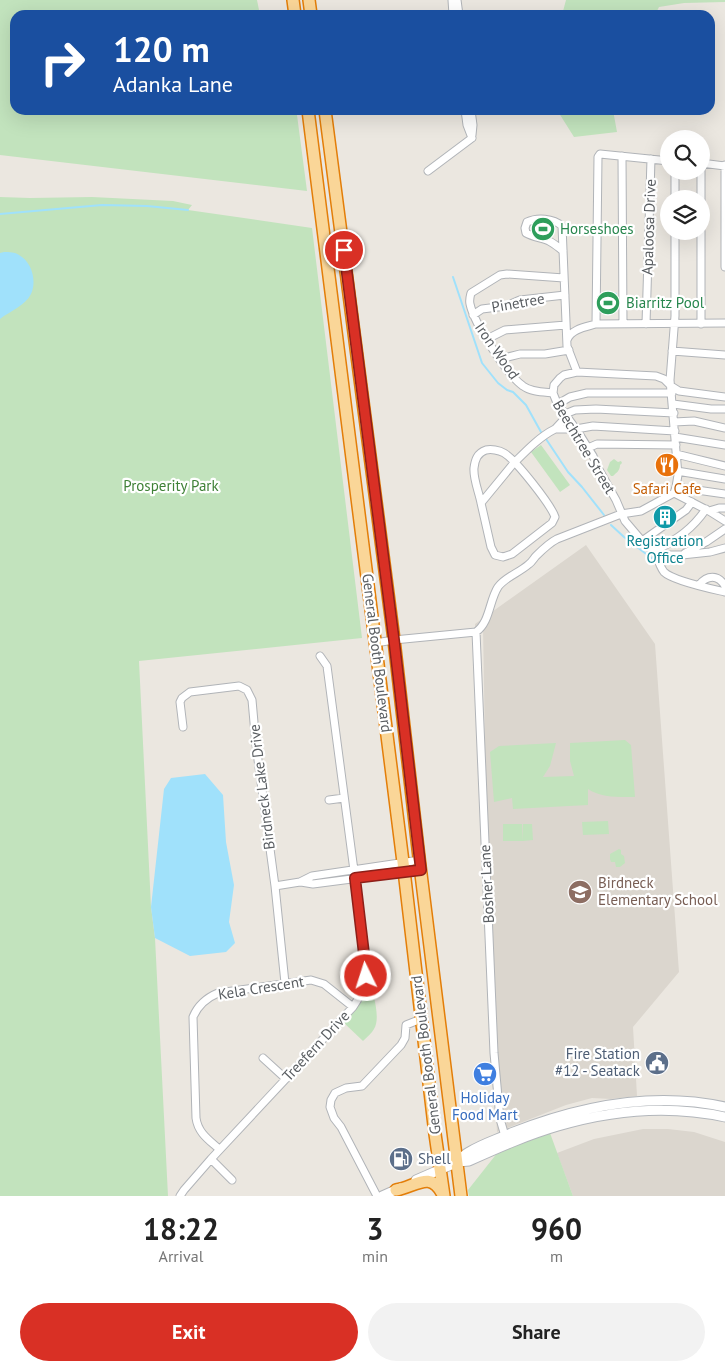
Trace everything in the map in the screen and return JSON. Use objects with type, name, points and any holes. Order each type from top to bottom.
[{"type":"highway","name":"General Booth Boulevard","points":[[309,115],[404,867],[439,1170],[444,1196]]},
{"type":"highway","name":"General Booth Boulevard","points":[[326,115],[394,640],[420,865],[462,1196]]},
{"type":"highway","points":[[396,1190],[427,1181],[433,1182],[444,1196]]},
{"type":"main road","points":[[458,1162],[468,1152],[505,1136],[535,1124],[585,1109],[614,1104],[667,1101],[702,1103],[725,1107]]},
{"type":"main road","points":[[382,1196],[458,1162],[469,1161],[503,1146],[558,1126],[605,1115],[640,1111],[681,1111],[725,1118]]},
{"type":"street","points":[[466,115],[467,125],[472,138]]},
{"type":"street","points":[[428,171],[472,138],[472,115]]},
{"type":"street","points":[[596,324],[596,162],[600,154],[660,160]]},
{"type":"street","points":[[622,156],[623,324]]},
{"type":"street","name":"Apaloosa Drive","points":[[646,324],[651,159]]},
{"type":"street","points":[[710,164],[725,166],[725,267]]},
{"type":"street","points":[[563,251],[548,240],[526,233],[527,222],[537,218],[557,222],[562,226],[567,340],[577,372],[656,376],[664,379],[671,389]]},
{"type":"street","points":[[675,240],[671,389],[676,438],[677,471],[675,490]]},
{"type":"street","points":[[701,240],[701,324]]},
{"type":"street","name":"Iron Wood","points":[[553,394],[528,389],[516,380],[475,321],[469,304],[469,297],[471,293],[500,275],[564,278]]},
{"type":"street","name":"Pinetree","points":[[473,315],[482,309],[506,306],[520,300],[565,295]]},
{"type":"street","points":[[567,340],[568,335],[573,332],[596,324],[725,323]]},
{"type":"street","points":[[487,339],[504,330],[566,325]]},
{"type":"street","points":[[500,359],[520,354],[545,354],[569,350]]},
{"type":"street","points":[[672,352],[725,355]]},
{"type":"street","name":"Beechtree Street","points":[[577,372],[560,378],[554,385],[553,394],[588,448],[625,521],[655,553],[665,573],[677,579],[725,592]]},
{"type":"street","points":[[558,404],[570,397],[587,393],[671,389],[725,397]]},
{"type":"street","points":[[673,404],[725,409]]},
{"type":"street","points":[[481,503],[531,446],[555,429],[566,415],[575,410],[596,409],[674,413]]},
{"type":"street","points":[[674,422],[694,421],[725,428]]},
{"type":"street","points":[[555,429],[576,429],[593,426],[725,445]]},
{"type":"street","points":[[588,448],[598,444],[676,438]]},
{"type":"street","points":[[489,449],[503,452],[515,462],[554,513],[555,517],[552,523],[512,554],[503,557],[495,555],[491,547],[481,503],[474,470],[476,459],[481,452],[489,449]]},
{"type":"street","points":[[676,454],[725,466]]},
{"type":"street","points":[[677,471],[725,479]]},
{"type":"street","points":[[375,642],[476,632],[484,624],[494,594],[501,583],[531,563],[550,543],[622,514],[641,510],[675,490],[725,494]]},
{"type":"street","points":[[675,490],[725,521]]},
{"type":"street","points":[[642,541],[686,510],[692,502]]},
{"type":"street","points":[[655,553],[692,527],[707,510],[725,508]]},
{"type":"street","points":[[682,555],[725,529]]},
{"type":"street","points":[[655,553],[682,555],[710,552],[725,548]]},
{"type":"street","points":[[699,585],[704,579],[717,577],[725,586]]},
{"type":"street","name":"Bosher Lane","points":[[476,632],[494,1053],[500,1119],[505,1136]]},
{"type":"street","name":"Treefern Drive","points":[[180,1196],[219,1149],[353,1007],[362,992],[366,976],[354,870],[327,666],[320,656]]},
{"type":"street","name":"Birdneck Lake Drive","points":[[183,727],[180,702],[190,692],[239,686],[247,690],[250,695],[286,983]]},
{"type":"street","points":[[328,800],[344,798]]},
{"type":"street","points":[[275,886],[300,882],[312,876],[354,870],[420,865]]},
{"type":"street","points":[[300,882],[313,884],[355,878],[404,867]]},
{"type":"street","name":"Kela Crescent","points":[[219,1149],[197,1126],[194,1017],[201,1004],[209,997],[218,993],[311,980],[324,984],[353,1007]]},
{"type":"street","points":[[377,1196],[341,1127],[334,1118],[330,1107],[331,1100],[335,1093],[346,1088],[362,1086],[401,1045],[405,1038],[406,1025],[422,1019]]},
{"type":"street","points":[[263,1058],[286,1079]]},
{"type":"street","points":[[210,1159],[232,1180]]},
{"type":"shaded area","name":"Birdneck Elementary School","points":[[586,545],[655,644],[679,972],[633,1027],[637,1096],[611,1099],[592,1098],[566,1105],[497,1132],[489,978],[483,627],[475,627],[475,624]]},
{"type":"shaded area","points":[[643,1129],[694,1132],[725,1142],[725,1196],[573,1196],[557,1153],[594,1139]]},
{"type":"green space","points":[[0,0],[257,0],[259,10],[10,10],[10,115],[297,115],[307,191],[0,155]]},
{"type":"green space","points":[[566,0],[725,0],[725,2],[684,3],[659,7],[658,10],[563,10]]},
{"type":"green space","points":[[560,115],[614,115],[617,132],[574,137]]},
{"type":"green space","name":"Prosperity Park","points":[[0,197],[92,197],[173,201],[192,205],[188,210],[312,228],[362,638],[139,661],[168,1196],[0,1196]]},
{"type":"green space","points":[[541,445],[570,485],[560,492],[531,452]]},
{"type":"green space","points":[[614,459],[622,463],[618,472],[611,476],[607,470],[610,462]]},
{"type":"green space","points":[[625,740],[631,745],[635,797],[604,795],[588,789],[588,805],[513,809],[512,798],[494,802],[490,752],[499,746],[556,743],[550,766],[543,777],[574,776],[570,761],[570,743]]},
{"type":"green space","points":[[608,821],[609,834],[583,835],[582,822]]},
{"type":"green space","points":[[503,824],[522,824],[523,841],[503,841]]},
{"type":"green space","points":[[523,824],[532,824],[533,840],[523,841]]},
{"type":"green space","points":[[619,849],[624,856],[625,863],[620,867],[616,867],[615,862],[611,862],[610,854]]},
{"type":"green space","points":[[369,981],[376,1005],[377,1018],[373,1030],[363,1041],[343,1022],[360,1004],[366,994]]},
{"type":"green space","points":[[550,1133],[573,1196],[469,1196],[468,1190],[498,1152]]},
{"type":"water","points":[[0,253],[16,253],[27,262],[32,272],[33,289],[25,302],[0,319]]},
{"type":"water","name":"Biarritz Pool","points":[[608,291],[617,293],[613,307],[615,309],[612,312],[604,311],[604,301]]},
{"type":"water","points":[[205,774],[223,795],[226,842],[234,885],[229,922],[235,943],[226,952],[190,956],[155,938],[151,907],[164,789],[171,778]]},
{"type":"waterway","points":[[0,214],[102,205],[147,206],[188,210]]},
{"type":"waterway","points":[[453,277],[482,363],[498,383],[513,392],[526,405],[541,432]]},
{"type":"waterway","points":[[546,439],[568,472],[604,515]]},
{"type":"waterway","points":[[611,525],[654,560]]},
{"type":"place","name":"Horseshoes","points":[[543,229]]},
{"type":"place","name":"Biarritz Pool","points":[[608,303]]},
{"type":"place","name":"Safari Cafe","points":[[667,465]]},
{"type":"place","name":"Registration Office","points":[[665,517]]},
{"type":"place","name":"Birdneck Elementary School","points":[[580,892]]},
{"type":"place","name":"Fire Station #12 - Seatack","points":[[657,1063]]},
{"type":"place","name":"Holiday Food Mart","points":[[485,1074]]},
{"type":"place","name":"Shell","points":[[401,1159]]},
{"type":"route","points":[[344,250],[394,640],[421,870],[355,878],[366,976]]}]
